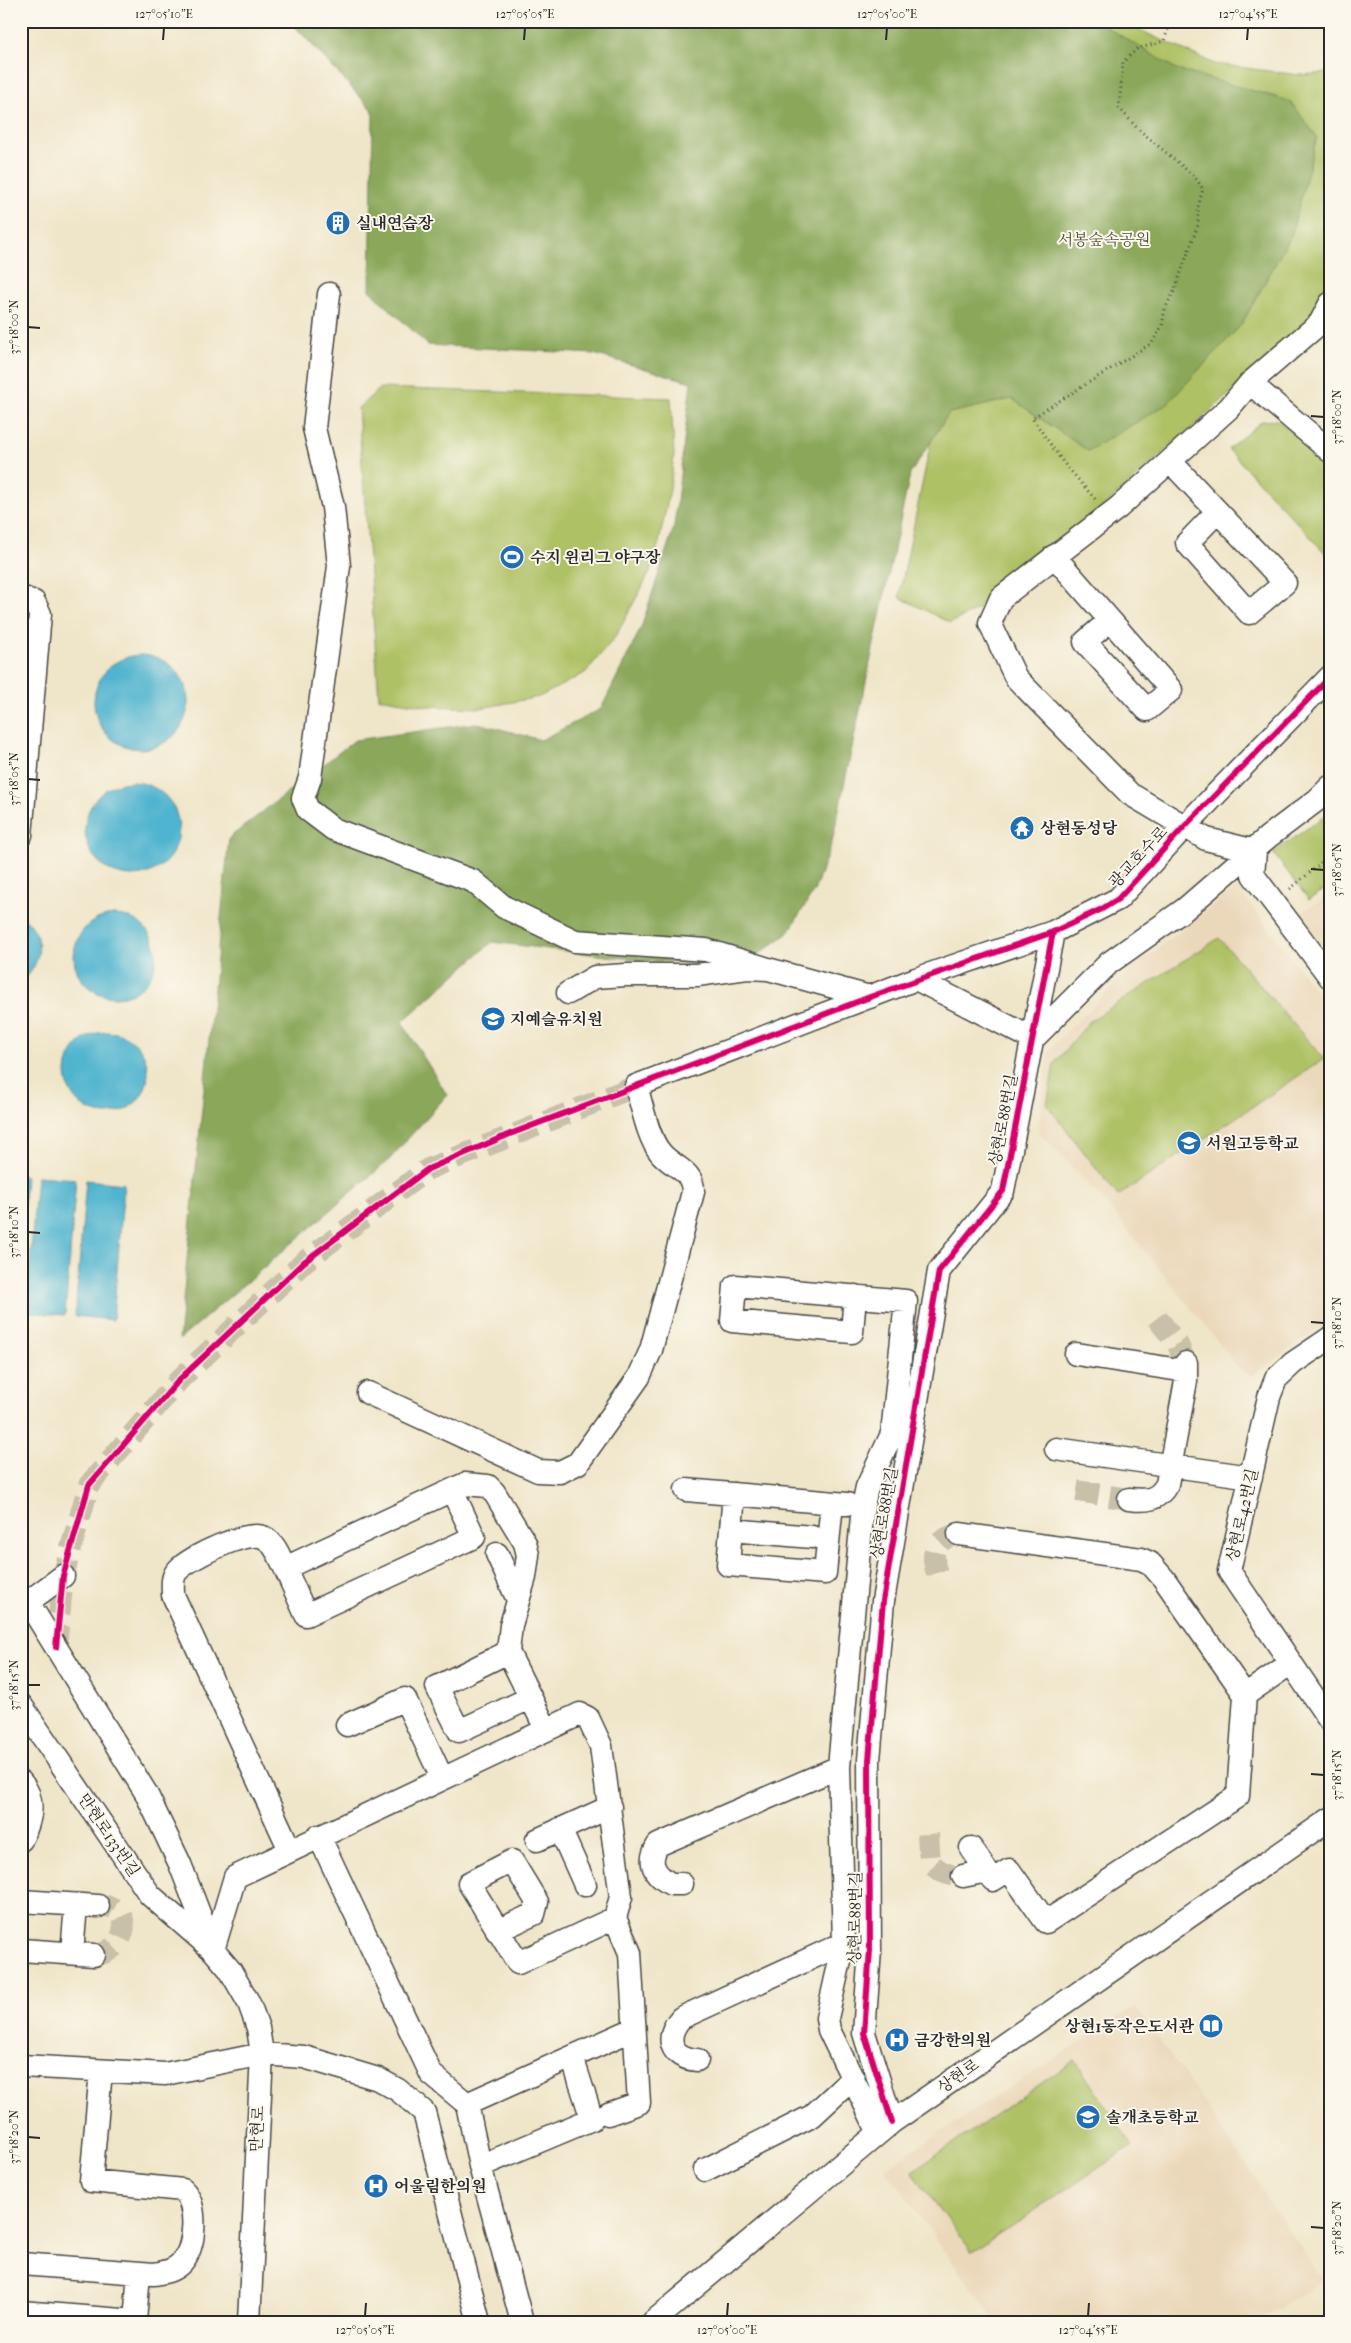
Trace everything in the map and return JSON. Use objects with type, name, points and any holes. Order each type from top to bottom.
[{"type":"street","points":[[329,294],[314,428],[333,507],[339,566],[310,778],[303,798],[308,810],[333,829],[473,881],[504,907],[575,941],[706,950],[870,997]]},
{"type":"street","points":[[1256,850],[1206,839],[1130,794],[1016,678],[990,623],[1001,598],[1108,515],[1229,408],[1250,383],[1326,318]]},
{"type":"street","points":[[1250,383],[1330,451]]},
{"type":"street","points":[[1170,461],[1218,512]]},
{"type":"street","points":[[1054,556],[1110,620]]},
{"type":"street","points":[[21,597],[34,602],[40,614],[21,835]]},
{"type":"street","name":"광교호수로","points":[[916,979],[1053,932],[1118,899],[1184,827],[1330,677]]},
{"type":"street","points":[[368,1393],[538,1471],[560,1472],[578,1463],[631,1390],[647,1363],[693,1192],[694,1183],[689,1175],[668,1162],[658,1151],[636,1086],[916,979],[1033,1039],[1109,962],[1185,909],[1330,787]]},
{"type":"street","points":[[1256,850],[1253,874],[1330,978]]},
{"type":"street","name":"상현로88번길","points":[[885,2128],[864,2033],[870,1950],[868,1760],[883,1600],[939,1271],[1003,1191],[1053,932]]},
{"type":"street","points":[[568,993],[595,977],[626,975],[697,976],[747,968],[768,969]]},
{"type":"street","points":[[855,1296],[852,1332],[732,1321],[735,1286],[855,1296],[906,1301],[892,1434],[867,1487],[863,1506],[839,1767],[844,1943],[827,2018],[829,2030],[852,2078],[885,2128]]},
{"type":"street","name":"상현로42번길","points":[[1330,1338],[1292,1363],[1276,1379],[1268,1397],[1229,1571],[1330,1721]]},
{"type":"street","points":[[1076,1354],[1186,1367],[1167,1484],[1163,1492],[1153,1499],[1129,1499]]},
{"type":"street","points":[[1056,1449],[1250,1477]]},
{"type":"street","points":[[285,1568],[465,1484],[476,1483],[488,1486],[499,1500],[525,1544],[528,1555],[525,1577],[511,1625],[508,1652],[546,1730]]},
{"type":"street","points":[[290,1850],[173,1595],[172,1578],[187,1563],[237,1538],[263,1537],[271,1543],[285,1568],[306,1615],[474,1537],[452,1490]]},
{"type":"street","points":[[686,1490],[863,1506]]},
{"type":"street","points":[[734,1494],[728,1564],[825,1573],[832,1503]]},
{"type":"street","points":[[731,1530],[812,1537]]},
{"type":"street","points":[[959,1534],[1141,1559],[1150,1564],[1164,1579],[1245,1695],[1238,1796],[1046,1922],[1009,1870],[993,1880],[971,1848]]},
{"type":"street","points":[[497,1554],[518,1600]]},
{"type":"street","points":[[63,1576],[25,1601],[146,1793],[180,1864],[213,1950]]},
{"type":"street","points":[[508,1652],[436,1687],[459,1732],[530,1698]]},
{"type":"street","points":[[1245,1695],[1291,1663]]},
{"type":"street","points":[[347,1725],[405,1699],[442,1778]]},
{"type":"street","name":"만현로133번길","points":[[21,1705],[150,1895],[213,1950]]},
{"type":"street","points":[[213,1950],[235,1877],[580,1714],[588,1718],[601,1746],[621,1897],[615,1918],[630,1953],[639,2103],[608,2114]]},
{"type":"street","points":[[682,1884],[670,1884],[655,1872],[652,1854],[658,1845],[839,1767]]},
{"type":"street","points":[[21,1782],[28,1792],[31,1802],[28,1822],[21,1840]]},
{"type":"street","points":[[537,1840],[610,1807]]},
{"type":"street","name":"상현로","points":[[653,2322],[885,2128],[1330,1819]]},
{"type":"street","points":[[560,1829],[585,1885]]},
{"type":"street","points":[[319,1836],[431,2074],[468,2104],[480,2166],[522,2322]]},
{"type":"street","points":[[963,1876],[987,1871]]},
{"type":"street","points":[[21,1901],[87,1905],[72,1954]]},
{"type":"street","points":[[497,1931],[518,1963],[615,1918]]},
{"type":"street","points":[[697,2060],[686,2059],[676,2052],[672,2044],[673,2027],[681,2018],[844,1943]]},
{"type":"street","points":[[21,1950],[94,1955]]},
{"type":"street","name":"만현로","points":[[213,1950],[230,1970],[248,2003],[258,2028],[262,2054],[249,2322]]},
{"type":"street","points":[[468,2104],[634,2029]]},
{"type":"street","points":[[21,2066],[165,2074],[262,2054],[304,2057],[378,2079],[398,2090],[424,2112],[479,2322]]},
{"type":"street","points":[[480,2166],[592,2118],[572,2058]]},
{"type":"street","points":[[21,2264],[139,2273],[167,2272],[183,2261],[187,2253],[194,2223],[193,2204],[184,2190],[91,2181],[101,2071]]},
{"type":"street","points":[[705,2170],[812,2116],[852,2078]]},
{"type":"street","points":[[21,2312],[135,2321],[139,2273]]},
{"type":"path","points":[[1108,515],[1063,462],[1032,418],[1152,343],[1162,326],[1165,309],[1175,289],[1198,225],[1198,207],[1202,189],[1194,176],[1138,129],[1119,108],[1124,62],[1137,49],[1164,41],[1172,21]]},
{"type":"path","points":[[1274,903],[1319,865],[1330,850]]},
{"type":"shaded area","name":"서원고등학교","points":[[1237,887],[1330,1009],[1330,1321],[1252,1376],[1239,1368],[1107,1204],[1038,1131],[1048,1051],[1125,974]]},
{"type":"shaded area","points":[[1330,894],[1330,958],[1298,915]]},
{"type":"shaded area","name":"솔개초등학교","points":[[1135,2007],[1178,2065],[1323,2280],[1259,2322],[996,2322],[885,2168]]},
{"type":"green space","points":[[290,21],[1096,21],[1178,70],[1290,101],[1317,137],[1291,236],[1241,325],[1167,404],[1088,451],[1012,399],[949,413],[910,474],[832,842],[814,891],[788,933],[755,957],[707,963],[647,961],[492,942],[402,1022],[447,1095],[388,1161],[179,1340],[229,838],[355,740],[478,723],[541,740],[601,709],[641,628],[674,527],[691,382],[594,354],[428,345],[370,291],[373,111]]},
{"type":"green space","name":"서봉숲속공원","points":[[709,21],[1126,21],[1135,28],[1215,64],[1299,75],[1330,73],[1330,304],[1001,598],[950,623],[899,597],[941,392]]},
{"type":"green space","name":"수지 윈리그 야구장","points":[[380,388],[671,398],[674,455],[670,489],[659,542],[650,572],[616,636],[585,673],[539,697],[481,708],[426,706],[379,698],[358,408]]},
{"type":"green space","points":[[1277,420],[1330,467],[1330,558],[1228,449],[1262,421]]},
{"type":"green space","points":[[1330,812],[1330,886],[1309,900],[1273,853]]},
{"type":"green space","points":[[1219,938],[1324,1059],[1118,1196],[1047,1105],[1054,1064],[1090,1021]]},
{"type":"green space","points":[[1075,2060],[1132,2146],[972,2252],[912,2172]]},
{"type":"water","points":[[141,655],[159,659],[174,669],[184,684],[188,702],[184,720],[174,735],[159,745],[141,749],[123,745],[108,735],[98,720],[94,702],[98,684],[108,669],[123,659]]},
{"type":"water","points":[[132,782],[150,786],[165,796],[175,811],[179,829],[175,847],[165,862],[150,872],[132,876],[114,872],[99,862],[89,847],[85,829],[89,811],[99,796],[114,786]]},
{"type":"water","points":[[21,915],[35,931],[39,949],[34,967],[21,983]]},
{"type":"water","points":[[115,915],[131,918],[144,927],[153,940],[156,956],[153,972],[144,985],[131,994],[115,997],[99,994],[86,985],[77,972],[74,956],[77,940],[86,927],[99,918]]},
{"type":"water","points":[[107,1032],[123,1035],[136,1044],[145,1057],[148,1073],[145,1089],[136,1102],[123,1111],[107,1114],[91,1111],[78,1102],[69,1089],[66,1073],[69,1057],[78,1044],[91,1035]]},
{"type":"water","points":[[21,1040],[25,1046],[30,1066],[28,1079],[21,1092]]},
{"type":"water","points":[[21,1175],[26,1176],[21,1238]]},
{"type":"water","points":[[37,1176],[76,1179],[65,1315],[26,1312]]},
{"type":"water","points":[[86,1180],[124,1184],[113,1320],[75,1316]]},
{"type":"tunnel","points":[[56,1647],[63,1576],[89,1485],[180,1379],[304,1262],[428,1169],[636,1086]]},
{"type":"tunnel","points":[[1157,1318],[1178,1345],[1186,1363]]},
{"type":"tunnel","points":[[1077,1491],[1129,1499]]},
{"type":"tunnel","points":[[937,1573],[934,1558],[937,1547],[945,1539],[959,1534]]},
{"type":"tunnel","points":[[928,1834],[930,1863],[945,1873],[963,1876]]},
{"type":"tunnel","points":[[94,1955],[105,1952],[113,1947],[120,1940],[123,1931],[121,1915],[115,1909],[106,1906]]},
{"type":"cycle path","points":[[56,1647],[63,1576],[89,1485],[180,1379],[304,1262],[428,1169],[510,1134],[870,997],[1053,932],[1102,909],[1118,899],[1184,827],[1330,677]]},
{"type":"cycle path","points":[[892,2122],[864,2033],[870,1950],[869,1760],[883,1601],[939,1271],[1003,1191],[1053,932]]},
{"type":"place","name":"실내연습장","points":[[338,223]]},
{"type":"place","name":"수지 윈리그 야구장","points":[[512,557]]},
{"type":"place","name":"상현동성당","points":[[1022,828]]},
{"type":"place","name":"지예슬유치원","points":[[493,1019]]},
{"type":"place","name":"서원고등학교","points":[[1189,1143]]},
{"type":"place","name":"상현1동작은도서관","points":[[1211,2026]]},
{"type":"place","name":"금강한의원","points":[[897,2040]]},
{"type":"place","name":"솔개초등학교","points":[[1088,2117]]},
{"type":"place","name":"어울림한의원","points":[[376,2186]]}]
